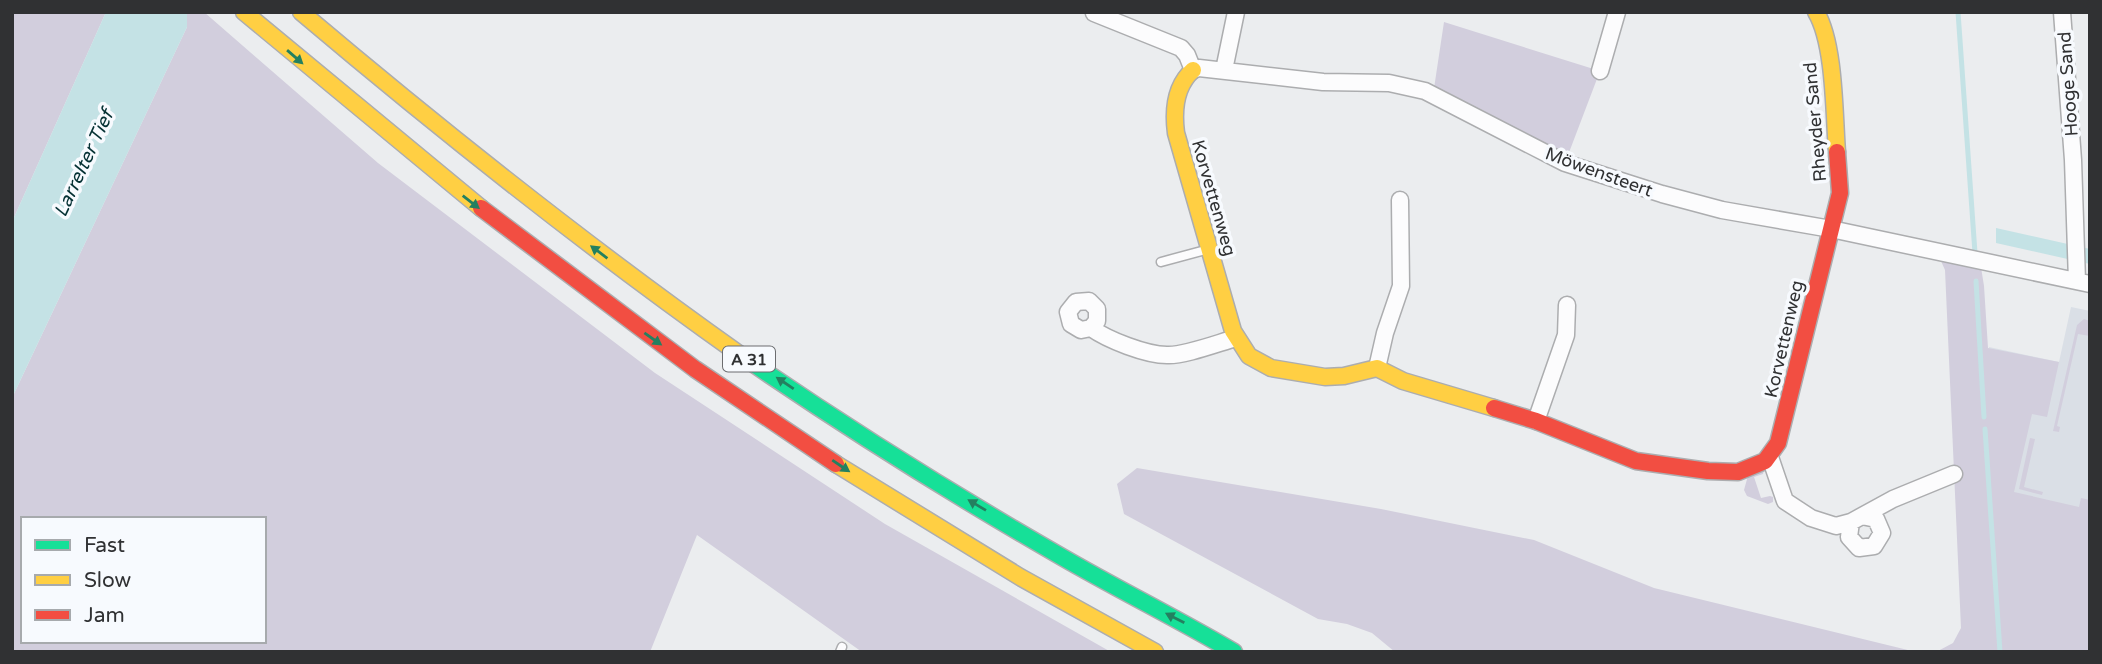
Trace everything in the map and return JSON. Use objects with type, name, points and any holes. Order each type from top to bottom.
[{"type":"main road","name":"A 31","points":[[244,12],[459,192],[634,326],[855,476],[961,542],[1155,652]]},
{"type":"main road","name":"A 31","points":[[301,12],[413,107],[535,204],[732,347],[899,459],[1045,548],[1234,652]]},
{"type":"main road","name":"Rheyder Sand","points":[[1816,12],[1822,22],[1830,65],[1832,110],[1841,183],[1831,229]]},
{"type":"main road","name":"Korvettenweg","points":[[1194,71],[1182,85],[1175,107],[1174,122],[1185,170],[1236,338],[1252,360],[1267,368],[1326,379],[1377,368]]},
{"type":"main road","name":"Korvettenweg","points":[[1770,457],[1780,435],[1831,229]]},
{"type":"main road","points":[[1377,368],[1403,381],[1536,421],[1636,461],[1730,472],[1753,467],[1770,457]]},
{"type":"street","points":[[1224,70],[1236,12]]},
{"type":"street","points":[[1600,71],[1618,12]]},
{"type":"street","name":"Hooge Sand","points":[[2062,12],[2082,162],[2075,242],[2081,277]]},
{"type":"street","points":[[1094,13],[1182,49],[1194,71]]},
{"type":"street","name":"Möwensteert","points":[[1194,71],[1199,68],[1323,82],[1389,83],[1425,91],[1555,159],[1607,178],[1722,210],[2081,277]]},
{"type":"street","points":[[1377,368],[1385,333],[1401,286],[1400,200]]},
{"type":"street","points":[[1536,421],[1566,335],[1567,305]]},
{"type":"street","points":[[1091,328],[1107,339],[1167,355],[1236,338]]},
{"type":"street","points":[[1770,457],[1785,501],[1811,518],[1825,524],[1841,526],[1893,499],[1954,474]]},
{"type":"lane","points":[[1161,262],[1209,249]]},
{"type":"shaded area","points":[[12,12],[106,12],[12,222]]},
{"type":"shaded area","points":[[187,12],[204,12],[378,163],[655,373],[885,524],[1111,652],[862,652],[697,535],[650,652],[12,652],[12,398],[187,27]]},
{"type":"shaded area","points":[[1444,22],[1600,71],[1565,163],[1433,95]]},
{"type":"shaded area","points":[[1937,252],[1980,261],[1988,348],[2059,362],[2047,417],[2032,414],[2014,492],[2079,507],[2081,498],[2090,500],[2090,652],[1936,652],[1953,643],[1961,628],[1945,270]]},
{"type":"shaded area","points":[[2071,307],[2090,311],[2090,652],[2007,652],[1989,347],[2059,362]]},
{"type":"shaded area","points":[[2084,319],[2090,321],[2090,336],[2078,334],[2057,426],[2060,427],[2059,432],[2053,431],[2077,325]]},
{"type":"shaded area","points":[[2030,438],[2035,439],[2024,487],[2043,492],[2042,495],[2019,489]]},
{"type":"shaded area","points":[[1137,468],[1381,509],[1534,540],[1654,588],[1916,652],[1395,652],[1372,633],[1347,624],[1318,619],[1124,514],[1117,484]]},
{"type":"shaded area","points":[[1764,470],[1763,474],[1754,477],[1761,498],[1773,497],[1773,502],[1768,504],[1747,496],[1744,490],[1749,472]]},
{"type":"water","name":"Larrelter Tief","points":[[106,12],[187,12],[187,27],[12,398],[12,222]]},
{"type":"water","points":[[1996,228],[2090,249],[2090,264],[1996,243]]},
{"type":"waterway","points":[[1958,12],[1975,253]]},
{"type":"waterway","points":[[1976,281],[1984,417]]},
{"type":"waterway","points":[[1985,429],[2000,652]]},
{"type":"traffic: fast","points":[[739,354],[980,509],[1234,652]]},
{"type":"traffic: slow","points":[[244,12],[481,208]]},
{"type":"traffic: slow","points":[[301,12],[517,188],[739,354]]},
{"type":"traffic: slow","points":[[1816,12],[1827,42],[1830,60],[1837,152]]},
{"type":"traffic: slow","points":[[1193,70],[1179,91],[1175,116],[1176,133],[1233,331],[1249,356],[1271,368],[1325,377],[1344,376],[1377,368],[1403,381],[1494,408]]},
{"type":"traffic: slow","points":[[836,464],[1020,577],[1155,652]]},
{"type":"traffic: jam","points":[[1494,408],[1536,421],[1636,461],[1708,471],[1738,472],[1765,461],[1778,443],[1840,193],[1837,152]]},
{"type":"traffic: jam","points":[[481,208],[695,369],[836,464]]}]
